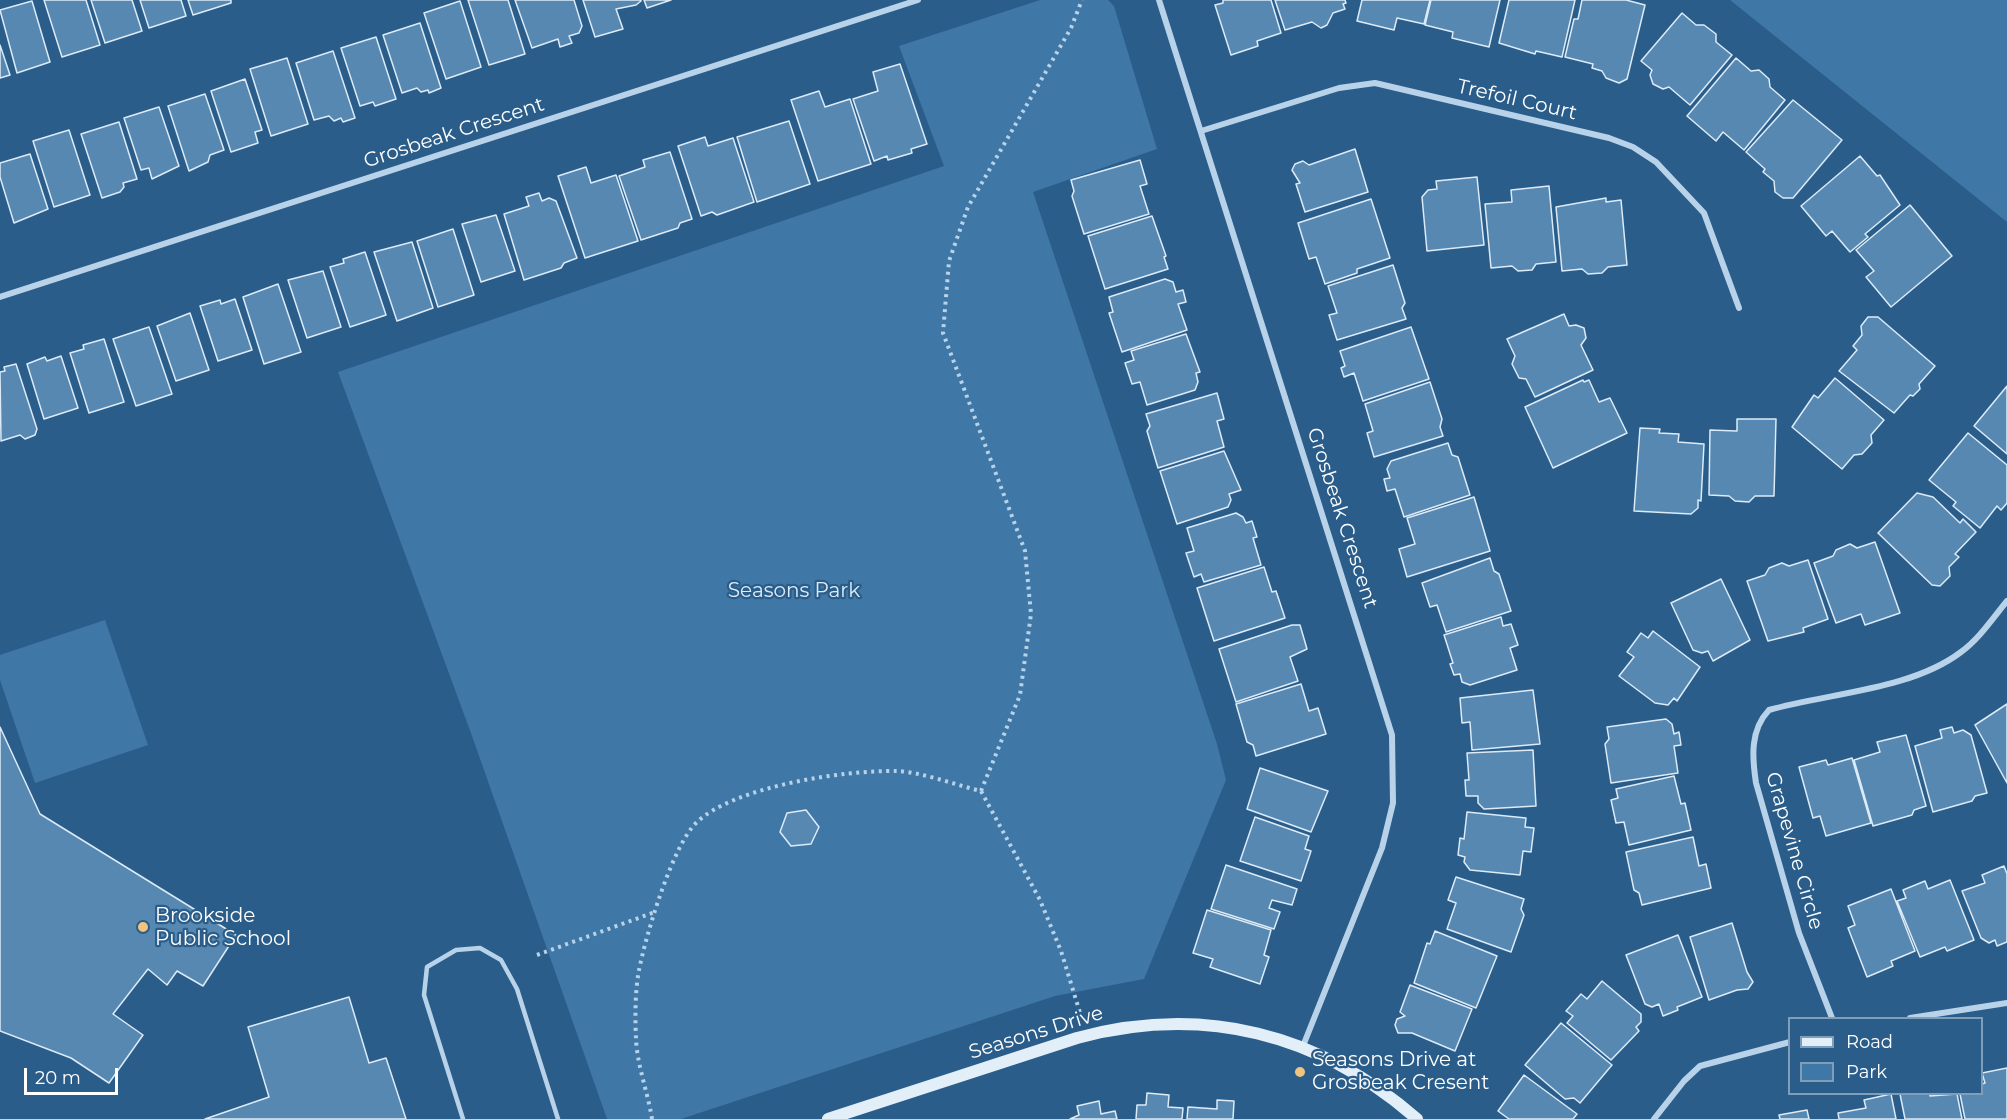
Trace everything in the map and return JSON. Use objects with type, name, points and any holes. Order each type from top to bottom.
[{"type":"street","name":"Grosbeak Crescent","points":[[0,297],[918,0]]},
{"type":"street","name":"Grosbeak Crescent","points":[[1159,0],[1392,735],[1393,803],[1382,848],[1303,1046]]},
{"type":"street","name":"Trefoil Court","points":[[1201,131],[1339,88],[1375,83],[1609,138],[1633,147],[1656,162],[1704,213],[1739,308]]},
{"type":"street","name":"Grapevine Circle","points":[[1832,1017],[1799,933],[1756,783],[1752,760],[1759,720],[1769,710],[1910,678],[1943,663],[1961,652],[1976,638],[2007,601]]},
{"type":"street","points":[[1916,1017],[2007,1003]]},
{"type":"street","name":"Seasons Drive","points":[[828,1119],[1086,1035],[1145,1025],[1183,1023],[1251,1032],[1303,1046],[1381,1091],[1417,1119]]},
{"type":"street","points":[[1654,1119],[1684,1081],[1700,1066],[1788,1043]]},
{"type":"lane","points":[[463,1119],[424,995],[428,967],[456,950],[480,948],[501,960],[517,989],[558,1119]]},
{"type":"path","points":[[981,791],[1020,695],[1031,614],[1025,551],[943,333],[949,261],[968,207],[1071,27],[1082,0]]},
{"type":"path","points":[[652,1119],[636,1041],[639,971],[656,912],[680,845],[696,823],[712,811],[748,795],[790,783],[899,771],[981,791],[1040,900],[1061,951],[1086,1035]]},
{"type":"path","points":[[537,955],[656,912]]},
{"type":"green space","name":"Seasons Park","points":[[1040,0],[1108,0],[1114,6],[1157,149],[1033,192],[1217,744],[1226,780],[1144,979],[1055,996],[681,1119],[607,1119],[472,736],[338,372],[944,166],[899,46]]},
{"type":"green space","points":[[1730,0],[2007,0],[2007,222]]},
{"type":"green space","points":[[105,620],[148,745],[35,783],[0,680],[0,655]]},
{"type":"building","points":[[44,0],[86,0],[100,45],[62,57]]},
{"type":"building","points":[[91,0],[132,0],[142,31],[105,43]]},
{"type":"building","points":[[140,0],[181,0],[186,16],[149,28]]},
{"type":"building","points":[[188,0],[231,0],[231,3],[193,15]]},
{"type":"building","points":[[468,0],[508,0],[525,54],[489,65]]},
{"type":"building","points":[[515,0],[574,0],[582,26],[579,33],[569,36],[572,43],[560,47],[558,39],[532,48]]},
{"type":"building","points":[[583,0],[641,1],[636,5],[616,9],[623,29],[595,37]]},
{"type":"building","points":[[644,0],[671,0],[647,8]]},
{"type":"building","points":[[1223,0],[1271,0],[1281,33],[1257,41],[1258,46],[1231,55],[1215,5],[1223,3]]},
{"type":"building","points":[[1275,0],[1345,0],[1346,3],[1343,4],[1345,9],[1333,13],[1327,25],[1321,28],[1312,22],[1285,30]]},
{"type":"building","points":[[1362,0],[1430,0],[1424,24],[1397,18],[1394,30],[1357,21]]},
{"type":"building","points":[[1431,0],[1500,0],[1489,47],[1452,38],[1453,32],[1425,25]]},
{"type":"building","points":[[1509,0],[1575,0],[1562,57],[1536,51],[1535,54],[1499,43]]},
{"type":"building","points":[[1582,0],[1626,0],[1645,5],[1627,79],[1619,83],[1606,78],[1602,71],[1592,68],[1593,64],[1565,57],[1574,19],[1578,19]]},
{"type":"building","points":[[32,1],[50,62],[17,73],[0,10]]},
{"type":"building","points":[[460,1],[481,67],[446,79],[424,13]]},
{"type":"building","points":[[1682,13],[1696,25],[1704,25],[1716,34],[1716,42],[1732,55],[1690,105],[1669,87],[1663,89],[1653,84],[1650,75],[1652,70],[1641,61]]},
{"type":"building","points":[[420,23],[441,88],[429,93],[428,90],[421,92],[417,88],[402,93],[383,35]]},
{"type":"building","points":[[376,37],[396,99],[375,106],[373,102],[360,106],[341,48]]},
{"type":"building","points":[[0,45],[10,75],[0,78]]},
{"type":"building","points":[[333,51],[355,118],[343,122],[341,118],[334,121],[329,116],[314,120],[296,63]]},
{"type":"building","points":[[287,58],[308,124],[271,136],[250,69]]},
{"type":"building","points":[[1736,58],[1751,71],[1759,70],[1769,79],[1770,87],[1785,100],[1744,150],[1723,132],[1716,141],[1687,116]]},
{"type":"building","points":[[900,64],[927,144],[911,149],[912,153],[888,160],[887,156],[874,161],[853,99],[878,91],[873,72]]},
{"type":"building","points":[[245,79],[262,130],[255,132],[258,143],[231,152],[211,91]]},
{"type":"building","points":[[819,91],[825,107],[850,99],[871,164],[818,181],[791,100]]},
{"type":"building","points":[[205,94],[224,150],[210,155],[208,162],[189,171],[168,106]]},
{"type":"building","points":[[1793,100],[1842,140],[1793,198],[1783,198],[1775,192],[1774,181],[1763,172],[1765,169],[1746,152]]},
{"type":"building","points":[[159,107],[179,166],[152,179],[149,168],[141,170],[124,118]]},
{"type":"building","points":[[789,121],[810,184],[757,202],[737,137]]},
{"type":"building","points":[[119,122],[137,179],[123,183],[124,187],[120,192],[102,198],[81,134]]},
{"type":"building","points":[[69,130],[90,195],[54,207],[33,141]]},
{"type":"building","points":[[705,137],[708,146],[733,138],[754,202],[717,215],[712,212],[701,216],[678,146]]},
{"type":"building","points":[[1355,149],[1368,192],[1305,212],[1296,184],[1300,183],[1292,170],[1295,164],[1303,161],[1309,165]]},
{"type":"building","points":[[670,152],[692,219],[680,223],[678,228],[641,240],[619,176],[645,167],[643,160]]},
{"type":"building","points":[[30,154],[48,209],[14,223],[0,177],[0,163]]},
{"type":"building","points":[[1860,156],[1877,176],[1880,175],[1900,205],[1865,234],[1868,237],[1850,252],[1832,231],[1826,236],[1801,206]]},
{"type":"building","points":[[1140,160],[1147,184],[1140,186],[1149,214],[1084,234],[1072,196],[1074,191],[1071,180]]},
{"type":"building","points":[[586,167],[591,183],[616,175],[638,241],[585,258],[558,176]]},
{"type":"building","points":[[1477,177],[1484,245],[1427,251],[1422,197],[1428,190],[1437,189],[1436,181]]},
{"type":"building","points":[[1549,186],[1556,262],[1536,264],[1532,270],[1518,271],[1512,266],[1491,268],[1485,204],[1512,202],[1511,190]]},
{"type":"building","points":[[539,193],[542,201],[549,198],[556,201],[577,258],[564,263],[561,268],[524,280],[504,214],[529,206],[526,197]]},
{"type":"building","points":[[1606,198],[1606,202],[1621,200],[1627,265],[1608,267],[1602,273],[1588,274],[1582,269],[1562,271],[1556,207]]},
{"type":"building","points":[[1371,199],[1390,258],[1357,269],[1357,273],[1325,284],[1316,257],[1309,259],[1298,223]]},
{"type":"building","points":[[1910,205],[1952,256],[1891,307],[1866,277],[1874,271],[1856,250]]},
{"type":"building","points":[[496,215],[515,271],[481,282],[462,224]]},
{"type":"building","points":[[1152,216],[1166,256],[1164,257],[1168,269],[1105,289],[1088,236]]},
{"type":"building","points":[[453,229],[474,295],[438,307],[417,241]]},
{"type":"building","points":[[412,242],[433,308],[397,321],[374,252]]},
{"type":"building","points":[[365,252],[386,315],[350,327],[330,267],[344,263],[343,259]]},
{"type":"building","points":[[1393,265],[1405,303],[1402,308],[1406,319],[1337,340],[1329,315],[1337,313],[1328,286]]},
{"type":"building","points":[[323,271],[341,327],[307,338],[288,280]]},
{"type":"building","points":[[1165,279],[1173,282],[1176,292],[1183,290],[1186,302],[1178,304],[1187,330],[1122,352],[1109,313],[1113,312],[1109,297]]},
{"type":"building","points":[[278,284],[301,352],[264,364],[243,297]]},
{"type":"building","points":[[235,299],[252,350],[218,361],[200,306],[220,300],[221,304]]},
{"type":"building","points":[[190,313],[209,370],[176,381],[157,326]]},
{"type":"building","points":[[1564,314],[1569,326],[1576,325],[1584,328],[1586,338],[1581,345],[1593,370],[1535,397],[1526,379],[1519,378],[1512,364],[1515,356],[1507,339]]},
{"type":"building","points":[[1868,317],[1878,317],[1935,366],[1919,384],[1920,389],[1913,396],[1910,395],[1894,413],[1839,371],[1857,350],[1853,346],[1862,335],[1861,326]]},
{"type":"building","points":[[149,327],[172,394],[136,406],[113,339]]},
{"type":"building","points":[[1411,327],[1429,379],[1363,401],[1354,373],[1344,377],[1341,368],[1345,366],[1340,351]]},
{"type":"building","points":[[1186,334],[1200,372],[1196,373],[1198,382],[1195,390],[1147,405],[1140,382],[1132,384],[1125,363],[1134,360],[1131,351]]},
{"type":"building","points":[[104,339],[124,402],[89,413],[70,353],[84,349],[83,345]]},
{"type":"building","points":[[61,356],[78,408],[44,419],[27,364],[45,357],[47,361]]},
{"type":"building","points":[[16,364],[37,429],[35,435],[25,439],[20,435],[1,441],[0,372],[5,371],[4,367]]},
{"type":"building","points":[[1835,378],[1884,420],[1871,435],[1872,443],[1862,454],[1854,455],[1842,469],[1792,427],[1814,395],[1818,398]]},
{"type":"building","points":[[1583,380],[1584,382],[1589,380],[1599,402],[1610,398],[1627,433],[1553,468],[1525,407]]},
{"type":"building","points":[[1430,382],[1442,419],[1440,427],[1443,436],[1374,457],[1367,433],[1373,431],[1365,404]]},
{"type":"building","points":[[2007,386],[2007,454],[1974,426]]},
{"type":"building","points":[[1217,393],[1224,419],[1217,421],[1224,447],[1158,468],[1147,431],[1150,426],[1146,414]]},
{"type":"building","points":[[1737,419],[1776,419],[1774,496],[1755,496],[1749,502],[1735,501],[1729,496],[1709,495],[1710,430],[1737,431]]},
{"type":"building","points":[[1640,428],[1660,429],[1659,433],[1679,434],[1678,442],[1704,444],[1701,501],[1698,500],[1698,508],[1691,514],[1634,511]]},
{"type":"building","points":[[1968,433],[2007,465],[2007,503],[2001,510],[1997,506],[1980,528],[1953,506],[1956,502],[1929,480]]},
{"type":"building","points":[[1448,443],[1452,455],[1458,457],[1470,495],[1404,517],[1395,489],[1387,491],[1384,479],[1390,478],[1387,469],[1391,461]]},
{"type":"building","points":[[1224,451],[1241,490],[1229,494],[1231,500],[1228,507],[1177,524],[1160,471]]},
{"type":"building","points":[[1917,493],[1933,497],[1960,523],[1963,519],[1976,532],[1955,554],[1959,557],[1949,567],[1950,576],[1940,586],[1932,585],[1878,533]]},
{"type":"building","points":[[1474,497],[1490,551],[1407,577],[1399,549],[1415,544],[1407,518]]},
{"type":"building","points":[[1236,513],[1243,517],[1246,523],[1252,521],[1257,537],[1253,538],[1261,565],[1204,582],[1201,574],[1194,577],[1186,553],[1194,551],[1187,528]]},
{"type":"building","points":[[1875,542],[1900,613],[1865,625],[1861,614],[1836,623],[1814,563],[1833,556],[1836,550],[1850,544],[1857,548]]},
{"type":"building","points":[[1490,558],[1494,571],[1499,574],[1511,611],[1446,632],[1437,605],[1430,607],[1422,583]]},
{"type":"building","points":[[1808,560],[1828,619],[1803,628],[1804,632],[1768,641],[1747,581],[1765,575],[1769,568],[1782,563],[1789,566]]},
{"type":"building","points":[[1264,567],[1272,592],[1276,591],[1285,618],[1214,641],[1197,588]]},
{"type":"building","points":[[1721,579],[1750,640],[1713,661],[1708,651],[1702,653],[1693,650],[1671,603]]},
{"type":"building","points":[[1501,617],[1503,626],[1511,624],[1518,645],[1510,648],[1517,670],[1470,685],[1462,682],[1460,674],[1454,675],[1450,664],[1453,663],[1444,635]]},
{"type":"building","points":[[1292,625],[1300,625],[1307,649],[1290,657],[1298,681],[1236,702],[1219,649]]},
{"type":"building","points":[[1653,631],[1700,667],[1677,701],[1674,698],[1668,705],[1655,703],[1619,676],[1634,657],[1627,652],[1641,633],[1648,638]]},
{"type":"building","points":[[1301,684],[1309,711],[1318,708],[1326,734],[1256,756],[1253,745],[1247,742],[1236,704]]},
{"type":"building","points":[[1533,690],[1540,744],[1472,750],[1470,722],[1462,723],[1460,698]]},
{"type":"building","points":[[2007,704],[2007,783],[1975,725]]},
{"type":"building","points":[[1666,719],[1672,724],[1674,734],[1679,732],[1681,745],[1674,746],[1678,773],[1611,783],[1605,744],[1609,739],[1607,727]]},
{"type":"building","points":[[0,727],[40,814],[236,935],[203,986],[177,971],[167,985],[148,969],[113,1014],[143,1035],[109,1083],[71,1058],[0,1031]]},
{"type":"building","points":[[1952,727],[1954,733],[1963,730],[1971,735],[1987,793],[1975,796],[1972,801],[1933,812],[1915,746],[1942,738],[1940,730]]},
{"type":"building","points":[[1906,735],[1926,806],[1914,810],[1912,815],[1873,826],[1854,760],[1880,752],[1877,742]]},
{"type":"building","points":[[1533,750],[1536,806],[1484,809],[1478,803],[1478,796],[1466,796],[1465,780],[1469,780],[1467,753]]},
{"type":"building","points":[[1852,758],[1871,823],[1826,836],[1820,816],[1813,818],[1799,767],[1826,760],[1828,765]]},
{"type":"building","points":[[1260,768],[1328,791],[1311,832],[1247,809]]},
{"type":"building","points":[[1674,776],[1681,804],[1685,803],[1691,830],[1629,845],[1624,822],[1616,823],[1611,800],[1618,798],[1616,789]]},
{"type":"building","points":[[806,810],[819,827],[811,844],[791,846],[780,832],[787,813]]},
{"type":"building","points":[[1467,812],[1526,818],[1525,827],[1534,828],[1531,852],[1523,851],[1520,875],[1470,870],[1464,862],[1465,857],[1458,855],[1460,838],[1464,839]]},
{"type":"building","points":[[1255,817],[1309,836],[1305,849],[1311,851],[1301,881],[1240,861]]},
{"type":"building","points":[[1693,837],[1699,866],[1706,864],[1711,888],[1642,905],[1639,893],[1634,890],[1626,852]]},
{"type":"building","points":[[1226,865],[1297,889],[1292,905],[1272,900],[1269,908],[1280,912],[1274,929],[1211,909]]},
{"type":"building","points":[[2004,866],[2007,874],[2007,942],[1997,946],[1995,940],[1989,943],[1981,938],[1962,891],[1985,883],[1982,875]]},
{"type":"building","points":[[1456,877],[1524,899],[1521,909],[1524,915],[1511,952],[1447,929],[1456,903],[1448,900]]},
{"type":"building","points":[[1950,880],[1974,940],[1947,951],[1945,947],[1920,957],[1897,901],[1906,898],[1903,890],[1925,881],[1928,889]]},
{"type":"building","points":[[1891,889],[1915,951],[1891,961],[1893,966],[1867,977],[1848,928],[1855,925],[1848,906]]},
{"type":"building","points":[[1207,910],[1271,930],[1264,955],[1269,957],[1260,984],[1210,967],[1213,959],[1193,953]]},
{"type":"building","points":[[1732,923],[1747,972],[1753,982],[1748,989],[1737,990],[1709,1000],[1690,937]]},
{"type":"building","points":[[1435,931],[1497,956],[1476,1008],[1414,983],[1427,943],[1430,944]]},
{"type":"building","points":[[1678,935],[1702,997],[1677,1007],[1678,1010],[1663,1016],[1659,1004],[1652,1007],[1645,1004],[1626,955]]},
{"type":"building","points":[[1602,981],[1641,1014],[1641,1022],[1636,1027],[1639,1031],[1611,1060],[1567,1023],[1573,1016],[1566,1011],[1581,994],[1587,999]]},
{"type":"building","points":[[1410,985],[1472,1009],[1455,1051],[1412,1033],[1398,1033],[1395,1025],[1397,1019],[1405,1016],[1400,1012]]},
{"type":"building","points":[[349,997],[369,1063],[386,1058],[406,1119],[205,1119],[269,1097],[248,1027]]},
{"type":"building","points":[[1561,1023],[1612,1065],[1580,1103],[1574,1098],[1565,1099],[1525,1065]]},
{"type":"building","points":[[2007,1068],[2007,1119],[1965,1119],[1960,1095],[1983,1095],[1983,1084],[1985,1083],[1983,1073]]},
{"type":"building","points":[[1524,1075],[1577,1114],[1573,1119],[1509,1119],[1498,1111]]},
{"type":"building","points":[[1147,1093],[1169,1095],[1168,1107],[1183,1108],[1182,1119],[1136,1119],[1137,1105],[1146,1105]]},
{"type":"building","points":[[1891,1095],[1896,1119],[1839,1119],[1838,1113],[1866,1108],[1864,1100]]},
{"type":"building","points":[[1900,1095],[1957,1095],[1962,1119],[1905,1119]]},
{"type":"building","points":[[1217,1100],[1234,1101],[1233,1119],[1187,1119],[1188,1107],[1217,1109]]},
{"type":"building","points":[[1099,1101],[1101,1114],[1115,1111],[1117,1119],[1070,1119],[1079,1115],[1077,1106]]},
{"type":"building","points":[[1807,1110],[1809,1119],[1780,1119],[1779,1115]]},
{"type":"place","name":"Brookside Public School","points":[[143,927]]},
{"type":"place","name":"Seasons Drive at Grosbeak Cresent","points":[[1300,1072]]}]
